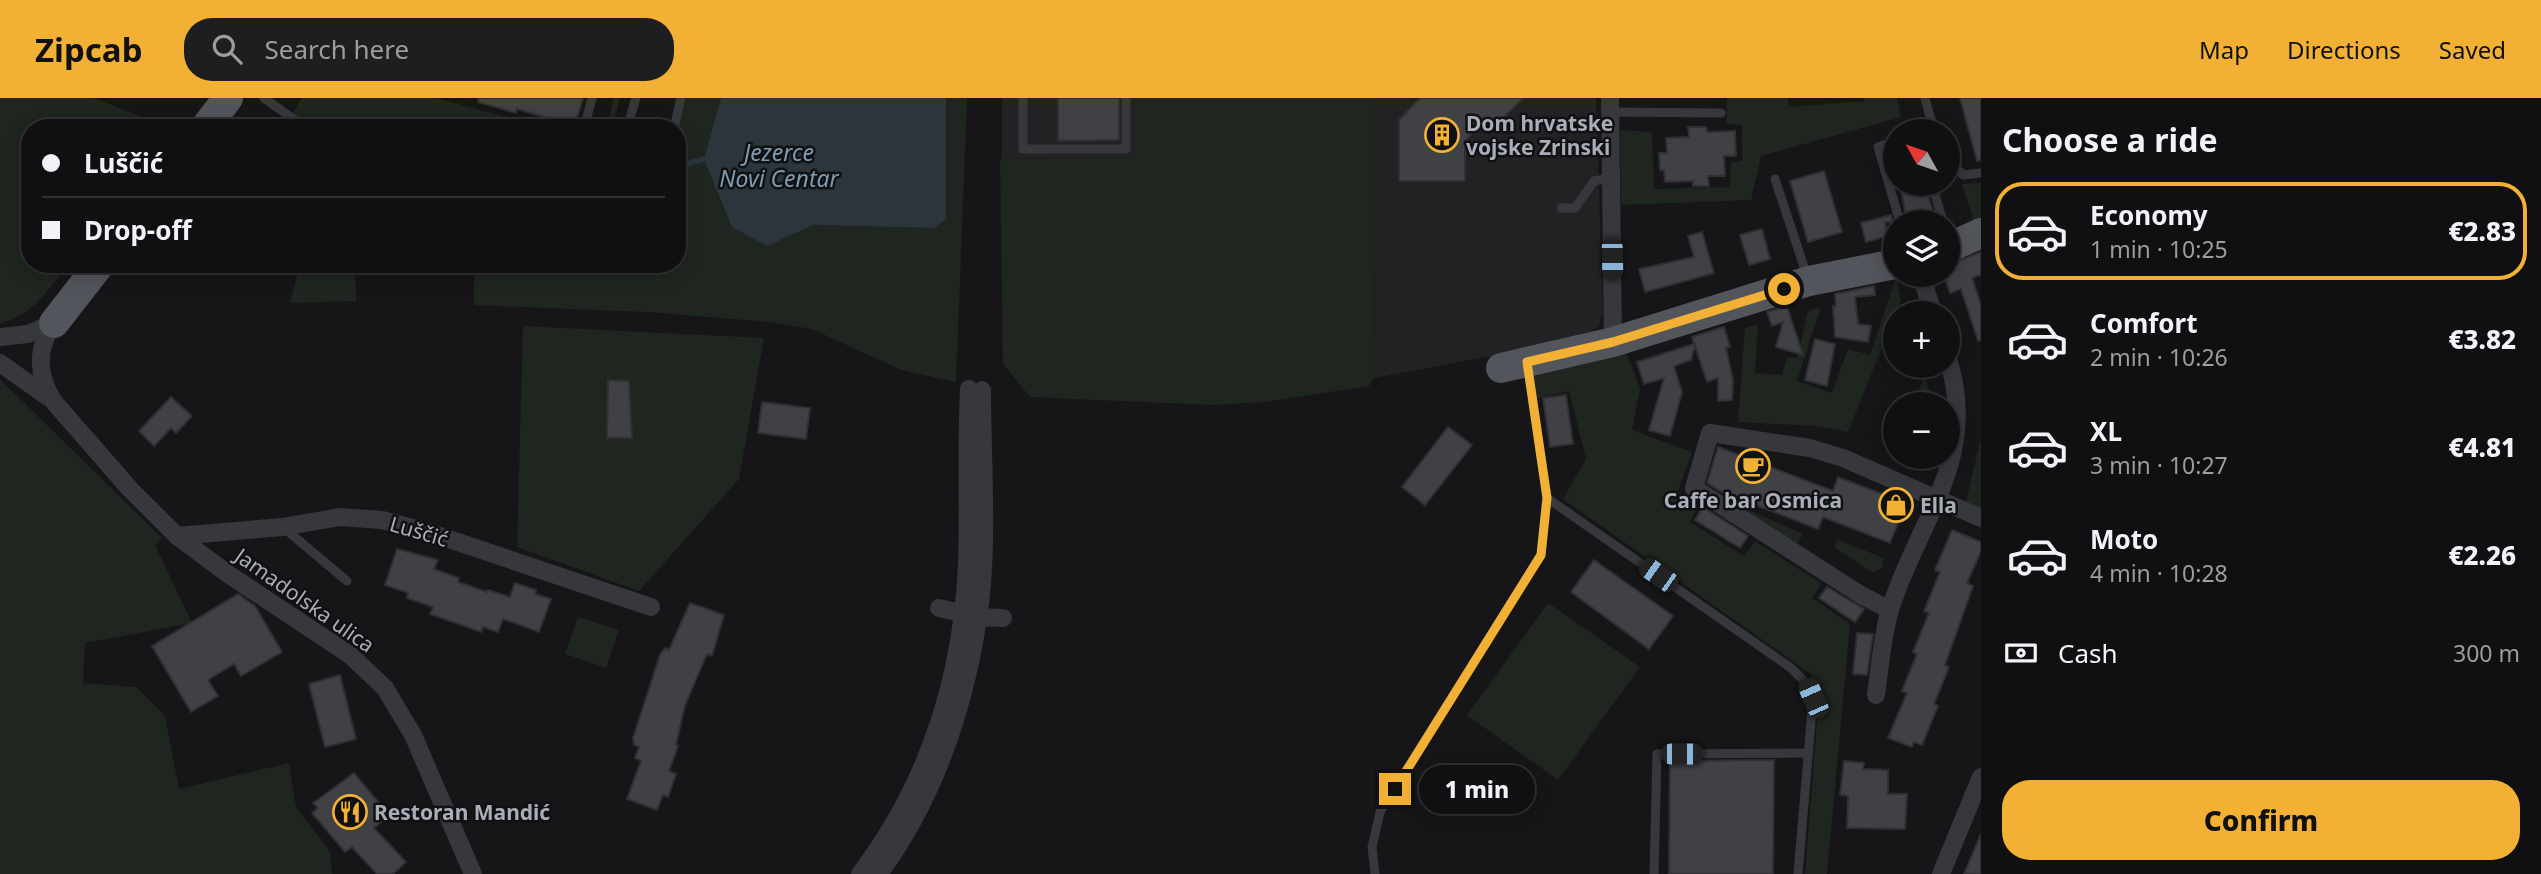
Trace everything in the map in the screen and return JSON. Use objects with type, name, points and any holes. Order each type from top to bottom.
[{"type":"main road","points":[[212,119],[228,98]]},
{"type":"main road","points":[[1960,236],[1981,233]]},
{"type":"main road","points":[[1514,365],[1613,342],[1809,281],[1883,266]]},
{"type":"main road","points":[[54,323],[93,273]]},
{"type":"street","points":[[1610,105],[1613,342]]},
{"type":"street","points":[[0,337],[28,334],[54,323]]},
{"type":"street","name":"Jamadolska ulica","points":[[54,323],[44,338],[40,365],[45,388],[54,402],[130,489],[177,536],[228,575],[350,655],[385,688],[413,735],[473,874]]},
{"type":"street","name":"Jamadolska ulica","points":[[0,363],[54,402]]},
{"type":"street","points":[[1876,695],[1890,610],[1939,499],[1956,434],[1954,378]]},
{"type":"street","points":[[879,874],[915,818],[934,777],[959,702],[970,615],[967,567],[976,390]]},
{"type":"street","points":[[1890,610],[1861,596],[1694,488],[1710,433],[1810,448],[1843,458],[1981,518]]},
{"type":"street","name":"Luščić","points":[[177,536],[282,527],[340,517],[382,520],[431,533],[650,607]]},
{"type":"street","points":[[939,608],[970,615],[1003,618]]},
{"type":"street","points":[[860,874],[900,817],[921,772],[945,710],[970,615]]},
{"type":"street","points":[[1941,874],[1981,776]]},
{"type":"lane","points":[[264,98],[293,119]]},
{"type":"lane","points":[[587,119],[593,98]]},
{"type":"lane","points":[[630,119],[636,98]]},
{"type":"lane","points":[[676,119],[681,98]]},
{"type":"lane","points":[[1023,98],[1023,149],[1126,149],[1126,98]]},
{"type":"lane","points":[[1925,98],[1931,119]]},
{"type":"lane","points":[[1610,105],[1721,113]]},
{"type":"lane","points":[[1883,145],[1878,147],[1883,164]]},
{"type":"lane","points":[[1960,172],[1963,175],[1981,173]]},
{"type":"lane","points":[[1561,208],[1575,208],[1594,181],[1611,178]]},
{"type":"lane","points":[[1775,179],[1809,281]]},
{"type":"lane","points":[[1375,874],[1372,847],[1380,812],[1541,555],[1547,498],[1514,365]]},
{"type":"lane","points":[[1547,498],[1791,668],[1805,682],[1813,698],[1798,874]]},
{"type":"lane","points":[[282,527],[346,581]]},
{"type":"lane","points":[[1654,874],[1657,754],[1808,753]]},
{"type":"shaded area","points":[[0,98],[93,98],[148,119],[21,119],[21,273],[61,273],[31,308],[0,324]]},
{"type":"shaded area","points":[[302,98],[436,98],[514,119],[289,119]]},
{"type":"shaded area","points":[[614,98],[620,98],[614,119],[609,119]]},
{"type":"shaded area","points":[[686,98],[721,98],[704,159],[798,230],[813,225],[934,228],[946,218],[946,98],[967,98],[956,382],[901,370],[812,329],[770,322],[647,312],[474,305],[474,273],[686,273],[686,119],[680,119]]},
{"type":"shaded area","points":[[1002,98],[1142,98],[1136,102],[1137,157],[1002,159]]},
{"type":"shaded area","points":[[1142,98],[1372,98],[1374,378],[1369,386],[1265,402],[1212,405],[1030,397],[1003,364],[1000,159],[1136,157],[1136,102]]},
{"type":"shaded area","points":[[1372,98],[1596,98],[1603,313],[1599,326],[1582,339],[1374,378]]},
{"type":"shaded area","points":[[1727,98],[1788,98],[1789,107],[1864,101],[1864,98],[1897,98],[1901,117],[1883,119],[1883,122],[1761,156],[1751,200],[1621,205],[1620,130],[1652,132],[1654,189],[1730,187],[1731,162],[1742,161],[1742,125],[1726,124]]},
{"type":"shaded area","points":[[1981,183],[1981,221],[1975,224],[1962,184]]},
{"type":"shaded area","points":[[298,273],[355,273],[356,301],[290,303]]},
{"type":"shaded area","points":[[1893,287],[1898,287],[1901,301],[1888,301]]},
{"type":"shaded area","points":[[1821,307],[1797,381],[1832,393],[1848,349],[1870,355],[1883,316],[1883,345],[1848,432],[1815,426],[1738,422],[1745,328],[1758,325],[1755,373],[1782,375],[1787,357],[1797,358],[1808,311]]},
{"type":"shaded area","points":[[523,326],[764,338],[739,479],[639,591],[517,547]]},
{"type":"shaded area","points":[[1624,346],[1640,389],[1632,430],[1692,452],[1678,491],[1699,506],[1690,522],[1744,556],[1755,541],[1821,583],[1812,598],[1850,624],[1827,874],[1805,874],[1819,696],[1811,674],[1563,499],[1586,459],[1569,391],[1536,399],[1532,369]]},
{"type":"shaded area","points":[[1923,378],[1926,378],[1929,392],[1918,392]]},
{"type":"shaded area","points":[[0,379],[162,538],[155,545],[192,623],[85,643],[83,683],[136,687],[165,716],[179,789],[289,763],[296,807],[330,852],[332,874],[0,874]]},
{"type":"shaded area","points":[[1981,437],[1981,509],[1966,502]]},
{"type":"shaded area","points":[[1717,496],[1803,534],[1797,544]]},
{"type":"shaded area","points":[[1838,540],[1884,558],[1882,568],[1873,573],[1834,547]]},
{"type":"shaded area","points":[[1548,603],[1640,667],[1558,780],[1467,715]]},
{"type":"shaded area","points":[[578,617],[619,630],[606,668],[565,654]]},
{"type":"water","name":"Jezerce Novi Centar","points":[[721,98],[946,98],[946,219],[934,228],[813,225],[767,246],[732,227],[704,159]]},
{"type":"building","points":[[479,98],[583,98],[577,119],[547,119],[517,109],[516,113],[478,102]]},
{"type":"building","points":[[1058,98],[1119,98],[1119,140],[1058,141]]},
{"type":"building","name":"Dom hrvatske vojske Zrinski","points":[[1420,98],[1523,98],[1491,130],[1483,122],[1465,141],[1465,181],[1399,181],[1399,120]]},
{"type":"building","points":[[1960,98],[1981,98],[1981,160],[1977,161]]},
{"type":"building","points":[[1688,127],[1706,127],[1707,132],[1735,131],[1736,156],[1724,156],[1725,176],[1708,176],[1709,186],[1693,186],[1693,181],[1665,182],[1664,170],[1660,170],[1659,153],[1667,153],[1666,138],[1689,137]]},
{"type":"building","points":[[1824,171],[1842,232],[1808,242],[1790,181]]},
{"type":"building","points":[[1902,196],[1928,196],[1932,210],[1905,210]]},
{"type":"building","points":[[1883,217],[1883,237],[1866,242],[1861,223]]},
{"type":"building","points":[[1762,229],[1770,259],[1749,265],[1740,235]]},
{"type":"building","points":[[1702,232],[1714,273],[1645,292],[1639,269],[1694,257],[1688,236]]},
{"type":"building","points":[[1981,252],[1981,275],[1972,278],[1981,305],[1981,340],[1978,341],[1961,289],[1950,293],[1948,287],[1960,287],[1960,260]]},
{"type":"building","points":[[1874,286],[1875,295],[1855,297],[1858,324],[1871,326],[1868,342],[1835,337],[1835,294]]},
{"type":"building","points":[[1787,306],[1803,355],[1776,347],[1783,322],[1772,326],[1767,312]]},
{"type":"building","points":[[1724,327],[1730,347],[1726,348],[1733,380],[1732,400],[1718,401],[1718,378],[1707,382],[1695,346],[1691,360],[1674,366],[1682,392],[1670,436],[1649,430],[1664,378],[1644,384],[1637,362],[1694,344],[1692,337]]},
{"type":"building","points":[[1815,339],[1835,344],[1827,386],[1805,380]]},
{"type":"building","points":[[608,380],[629,381],[632,438],[607,438]]},
{"type":"building","points":[[1566,395],[1573,444],[1550,447],[1543,398]]},
{"type":"building","points":[[171,397],[192,416],[176,433],[171,428],[154,446],[139,431]]},
{"type":"building","points":[[762,402],[810,408],[806,439],[758,433]]},
{"type":"building","points":[[1448,427],[1472,445],[1425,505],[1402,487]]},
{"type":"building","points":[[1718,447],[1833,491],[1838,477],[1906,503],[1890,543],[1823,517],[1818,529],[1720,491],[1707,483]]},
{"type":"building","points":[[1703,507],[1748,536],[1740,548],[1695,520]]},
{"type":"building","points":[[1952,530],[1981,542],[1981,551],[1967,583],[1973,586],[1945,665],[1949,667],[1934,704],[1938,706],[1922,745],[1914,742],[1912,747],[1888,738],[1907,693],[1902,691],[1917,654],[1913,652],[1929,613],[1924,611],[1940,572],[1935,570]]},
{"type":"building","points":[[397,549],[438,560],[434,569],[459,578],[458,582],[487,592],[488,590],[510,597],[515,583],[536,590],[535,594],[551,599],[539,632],[503,619],[498,632],[483,627],[481,632],[430,614],[433,607],[407,598],[408,593],[385,585]]},
{"type":"building","points":[[1594,560],[1673,616],[1649,649],[1571,592]]},
{"type":"building","points":[[1827,587],[1864,609],[1855,622],[1819,598]]},
{"type":"building","points":[[238,594],[255,606],[282,652],[241,676],[234,664],[208,680],[218,696],[191,712],[152,646]]},
{"type":"building","points":[[690,603],[724,615],[712,656],[707,654],[685,705],[676,745],[678,746],[669,771],[676,774],[668,797],[663,795],[657,810],[627,799],[641,761],[635,758],[639,747],[634,745],[633,738],[660,655],[665,648],[669,650]]},
{"type":"building","points":[[1857,633],[1873,634],[1867,675],[1853,674]]},
{"type":"building","points":[[340,675],[356,739],[325,747],[309,684]]},
{"type":"building","points":[[1774,760],[1773,874],[1669,874],[1670,761]]},
{"type":"building","points":[[1844,761],[1864,763],[1863,769],[1888,770],[1888,794],[1907,794],[1905,829],[1847,828],[1848,796],[1840,795]]},
{"type":"building","name":"Restoran Mandić","points":[[354,773],[389,815],[374,828],[406,862],[393,874],[377,874],[352,847],[345,852],[312,813],[318,808],[313,803]]},
{"type":"building","points":[[1981,834],[1981,874],[1964,874]]},
{"type":"waterway","points":[[686,166],[704,159]]},
{"type":"place","name":"Dom hrvatske vojske Zrinski","points":[[1442,135]]},
{"type":"place","name":"Caffe bar Osmica","points":[[1753,466]]},
{"type":"place","name":"Ella","points":[[1896,505]]},
{"type":"place","name":"Restoran Mandić","points":[[350,812]]},
{"type":"route","points":[[1395,789],[1541,555],[1547,498],[1527,362],[1613,342],[1784,289]]}]
